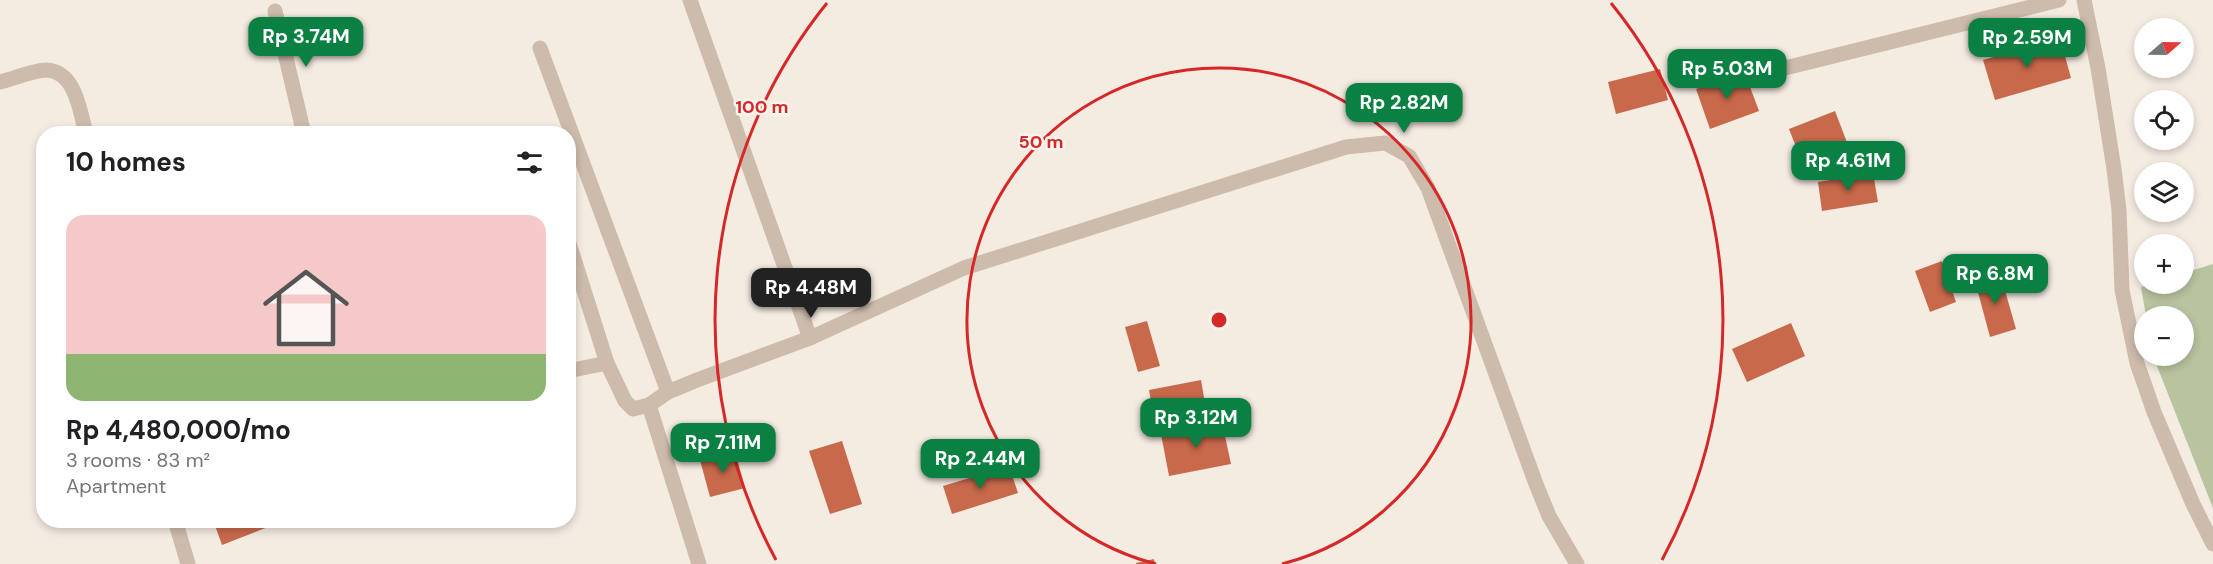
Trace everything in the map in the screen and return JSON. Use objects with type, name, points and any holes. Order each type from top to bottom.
[{"type":"street","points":[[690,0],[810,338]]},
{"type":"street","points":[[1769,72],[2060,0]]},
{"type":"street","points":[[2084,0],[2098,68],[2119,210],[2122,290],[2137,363],[2154,412],[2193,504],[2213,544]]},
{"type":"street","points":[[275,11],[302,126]]},
{"type":"street","points":[[540,48],[569,126]]},
{"type":"street","points":[[0,82],[47,70],[63,77],[75,90],[84,126]]},
{"type":"street","points":[[576,265],[607,363],[625,401],[633,409],[649,405],[668,392],[810,338],[964,268],[1346,147],[1385,143],[1409,156],[1428,188],[1536,484],[1549,516],[1577,564]]},
{"type":"street","points":[[576,145],[668,392]]},
{"type":"street","points":[[576,369],[607,363]]},
{"type":"street","points":[[649,405],[699,564]]},
{"type":"street","points":[[177,528],[188,564]]},
{"type":"green space","points":[[2213,264],[2213,508],[2157,366],[2194,366],[2194,306],[2144,306],[2142,294],[2194,294],[2194,270]]},
{"type":"building","points":[[2060,38],[2071,78],[1995,100],[1983,60]]},
{"type":"building","points":[[1660,69],[1668,100],[1616,114],[1608,82]]},
{"type":"building","points":[[1744,71],[1759,111],[1710,129],[1696,89]]},
{"type":"building","points":[[1835,111],[1848,145],[1802,162],[1789,129]]},
{"type":"building","points":[[1873,173],[1878,202],[1822,211],[1818,182]]},
{"type":"building","points":[[1942,261],[1956,302],[1930,312],[1915,271]]},
{"type":"building","points":[[2000,273],[2016,329],[1990,337],[1975,281]]},
{"type":"building","points":[[1147,321],[1160,366],[1138,372],[1125,327]]},
{"type":"building","points":[[1791,323],[1805,356],[1747,382],[1732,349]]},
{"type":"building","points":[[1201,380],[1207,415],[1155,424],[1149,390]]},
{"type":"building","points":[[1222,422],[1231,464],[1169,476],[1161,434]]},
{"type":"building","points":[[842,441],[862,504],[830,514],[809,451]]},
{"type":"building","points":[[735,451],[745,488],[710,497],[700,460]]},
{"type":"building","points":[[1009,466],[1018,493],[952,514],[943,486]]},
{"type":"building","points":[[216,528],[265,528],[222,545]]},
{"type":"building","points":[[1154,559],[1155,564],[1136,564],[1136,563]]}]
